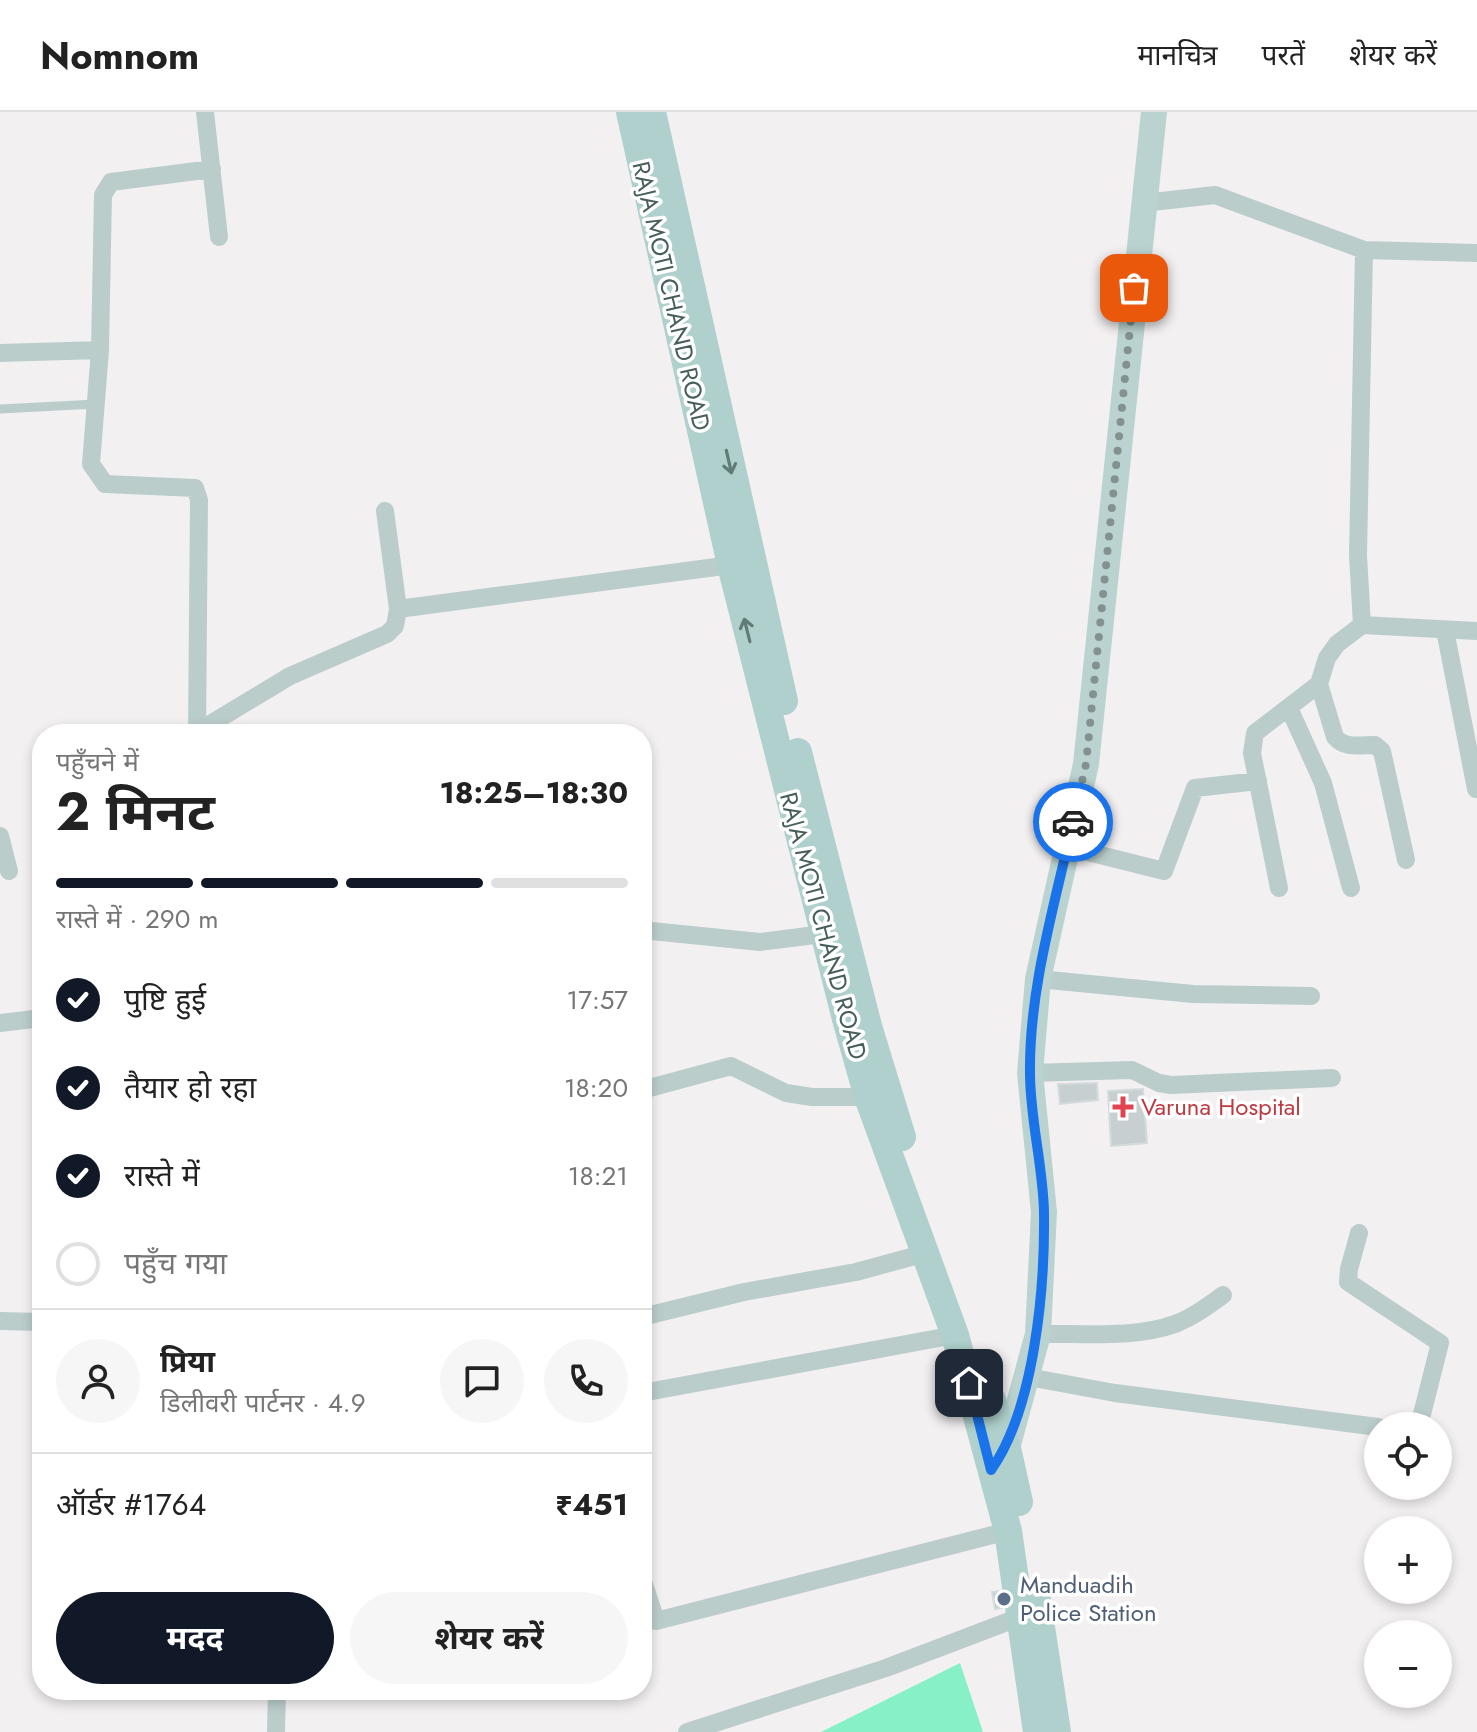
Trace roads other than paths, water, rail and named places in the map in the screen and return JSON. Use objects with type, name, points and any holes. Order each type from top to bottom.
[{"type":"main road","name":"RAJA MOTI CHAND ROAD","points":[[630,112],[731,565],[823,934],[868,1097],[999,1459],[1037,1732]]},
{"type":"main road","points":[[652,112],[784,701],[868,1026],[898,1125],[954,1280],[999,1459],[1025,1530],[1057,1732]]},
{"type":"street","points":[[205,112],[219,237]]},
{"type":"street","points":[[999,1459],[1028,1377],[1038,1334],[1044,1212],[1030,1073],[1038,979],[1086,764],[1154,112]]},
{"type":"street","points":[[197,724],[199,500],[195,488],[105,484],[91,464],[100,350],[103,195],[111,182],[212,169]]},
{"type":"street","points":[[1143,203],[1215,195],[1364,250],[1477,253]]},
{"type":"street","points":[[1362,625],[1358,555],[1364,250]]},
{"type":"street","points":[[0,353],[100,350]]},
{"type":"street","points":[[212,724],[290,676],[387,634],[395,626],[398,609],[385,511]]},
{"type":"street","points":[[398,609],[731,565]]},
{"type":"street","points":[[1406,860],[1382,751],[1375,745],[1345,745],[1335,737],[1319,684],[1327,658],[1337,644],[1362,625],[1477,631]]},
{"type":"street","points":[[1445,630],[1476,789]]},
{"type":"street","points":[[1279,888],[1252,740],[1255,733],[1319,684]]},
{"type":"street","points":[[1289,708],[1323,783],[1351,888]]},
{"type":"street","points":[[1068,847],[1164,871],[1195,788],[1258,781]]},
{"type":"street","points":[[0,836],[9,871]]},
{"type":"street","points":[[652,931],[760,942],[823,934]]},
{"type":"street","points":[[1038,979],[1193,994],[1311,996]]},
{"type":"street","points":[[0,1023],[32,1019]]},
{"type":"street","points":[[652,1087],[731,1066],[786,1093],[812,1097],[868,1097]]},
{"type":"street","points":[[1030,1073],[1132,1070],[1159,1083],[1171,1085],[1332,1078]]},
{"type":"street","points":[[1359,1233],[1348,1282],[1440,1343],[1423,1412]]},
{"type":"street","points":[[652,1315],[744,1292],[856,1272],[926,1253]]},
{"type":"street","points":[[1038,1334],[1124,1333],[1172,1325],[1223,1295]]},
{"type":"street","points":[[0,1321],[32,1322]]},
{"type":"street","points":[[652,1391],[955,1335]]},
{"type":"street","points":[[1028,1377],[1115,1393],[1364,1425]]},
{"type":"street","points":[[652,1609],[656,1621],[1008,1531]]},
{"type":"street","points":[[687,1732],[886,1668],[1020,1617]]},
{"type":"street","points":[[276,1732],[277,1700]]},
{"type":"lane","points":[[0,409],[96,404]]},
{"type":"place","name":"Varuna Hospital","points":[[1123,1107]]},
{"type":"place","name":"Manduadih Police Station","points":[[1004,1599]]}]
